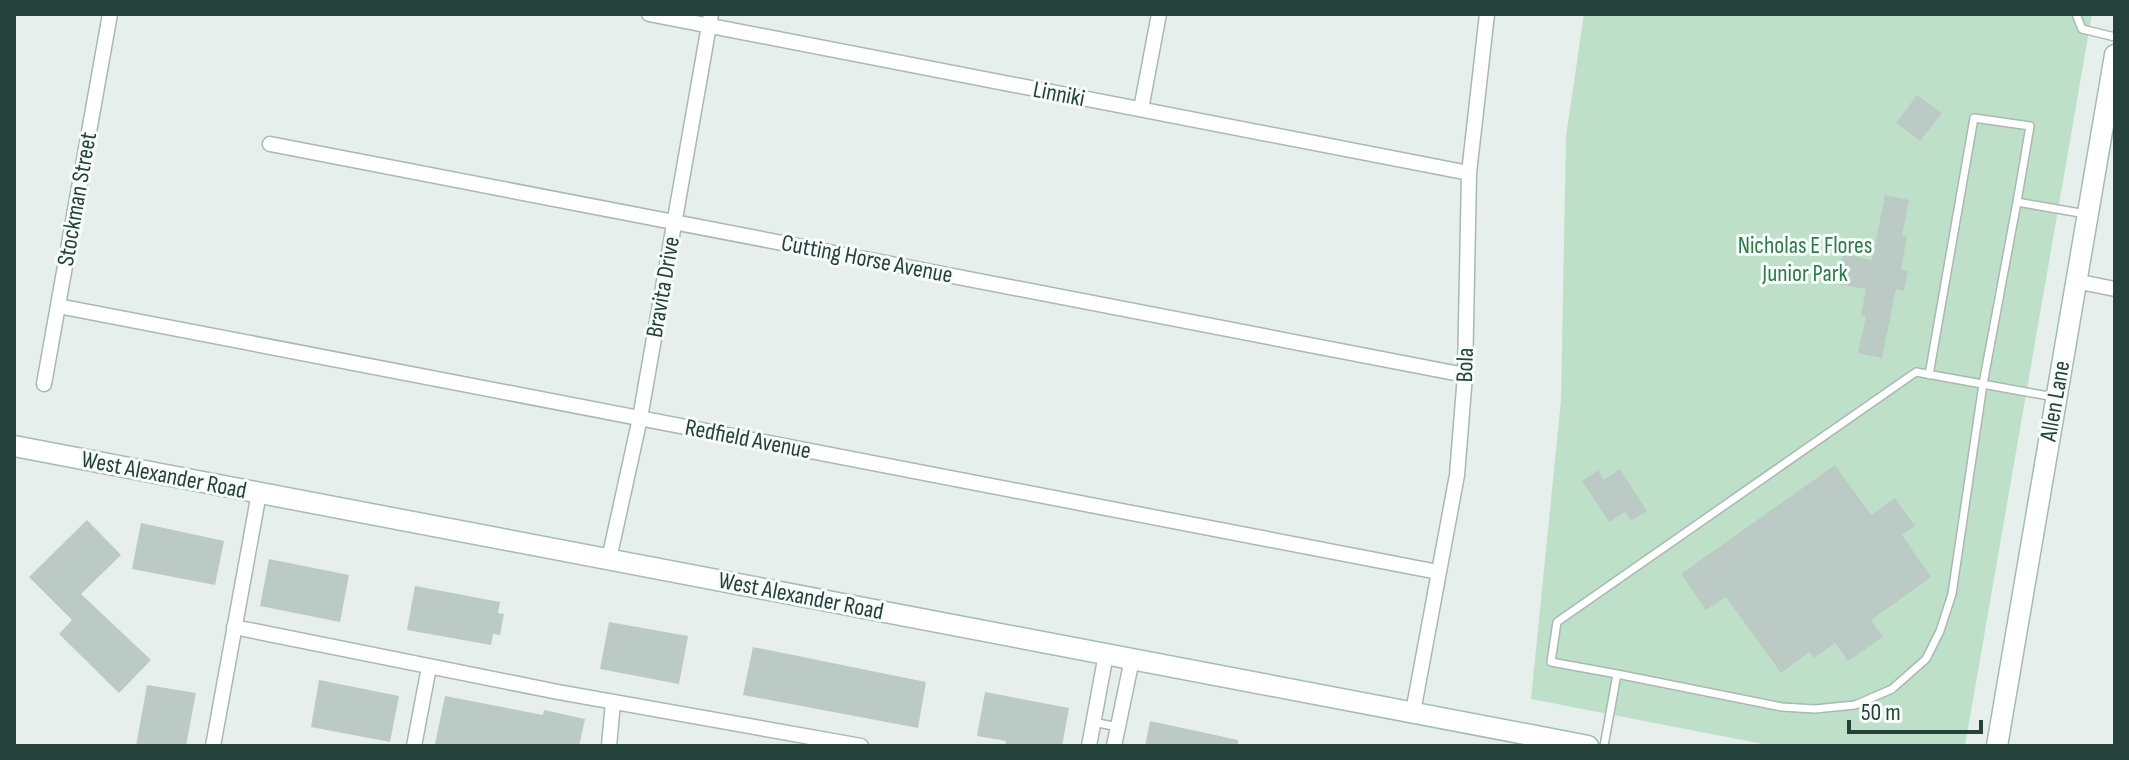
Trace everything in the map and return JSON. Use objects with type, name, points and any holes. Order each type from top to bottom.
[{"type":"main road","name":"Allen Lane","points":[[1997,746],[2115,55]]},
{"type":"main road","name":"West Alexander Road","points":[[14,446],[1588,746]]},
{"type":"street","name":"Stockman Street","points":[[44,384],[110,14]]},
{"type":"street","name":"Linniki","points":[[649,14],[710,20],[1469,173]]},
{"type":"street","points":[[1141,109],[1159,14]]},
{"type":"street","name":"Bola","points":[[1413,712],[1457,475],[1465,375],[1469,173],[1487,14]]},
{"type":"street","name":"Bravita Drive","points":[[609,559],[640,418],[710,20]]},
{"type":"street","name":"Cutting Horse Avenue","points":[[270,144],[1465,375]]},
{"type":"street","points":[[2075,281],[2115,289]]},
{"type":"street","name":"Redfield Avenue","points":[[58,306],[1438,572]]},
{"type":"street","points":[[213,746],[259,493]]},
{"type":"street","points":[[234,627],[613,702],[861,746]]},
{"type":"street","points":[[1089,746],[1106,654]]},
{"type":"street","points":[[1114,746],[1132,659]]},
{"type":"street","points":[[414,746],[429,667]]},
{"type":"street","points":[[609,746],[613,702]]},
{"type":"lane","points":[[2076,14],[2082,29],[2115,37]]},
{"type":"lane","points":[[1929,375],[1974,118],[2030,126],[1983,384],[1952,594],[1940,631],[1926,659],[1892,689],[1855,705],[1815,709],[1782,707],[1551,662],[1557,622],[1916,372],[1929,375],[1983,384],[2055,397]]},
{"type":"lane","points":[[2017,202],[2087,214]]},
{"type":"lane","points":[[1604,746],[1617,674]]},
{"type":"lane","points":[[1093,722],[1118,727]]},
{"type":"green space","name":"Nicholas E Flores Junior Park","points":[[1584,14],[2092,14],[1965,746],[1773,746],[1531,699],[1561,400],[1566,136]]},
{"type":"building","points":[[1917,95],[1942,113],[1920,141],[1896,123]]},
{"type":"building","points":[[1885,195],[1909,200],[1902,236],[1907,237],[1901,269],[1908,271],[1904,291],[1896,289],[1882,358],[1858,353],[1866,316],[1861,315],[1866,289],[1837,284],[1843,254],[1872,260]]},
{"type":"building","points":[[1835,465],[1871,515],[1895,498],[1915,526],[1902,535],[1931,577],[1871,620],[1883,637],[1848,661],[1835,643],[1814,658],[1809,652],[1781,673],[1726,597],[1706,610],[1681,574]]},
{"type":"building","points":[[1620,469],[1647,511],[1631,521],[1625,512],[1609,522],[1582,481],[1598,470],[1604,480]]},
{"type":"building","points":[[87,520],[121,555],[81,594],[151,660],[119,693],[59,634],[72,620],[29,577]]},
{"type":"building","points":[[141,523],[224,541],[215,585],[132,569]]},
{"type":"building","points":[[269,559],[349,575],[340,622],[260,606]]},
{"type":"building","points":[[415,586],[500,602],[498,613],[504,614],[500,635],[493,634],[491,645],[407,630]]},
{"type":"building","points":[[609,622],[688,636],[679,684],[600,669]]},
{"type":"building","points":[[753,647],[926,682],[918,728],[743,695]]},
{"type":"building","points":[[319,680],[399,696],[390,742],[311,727]]},
{"type":"building","points":[[147,685],[196,693],[186,746],[136,746]]},
{"type":"building","points":[[985,692],[1069,708],[1062,746],[1005,746],[1006,741],[977,736]]},
{"type":"building","points":[[445,696],[543,715],[544,710],[585,719],[579,746],[435,744]]},
{"type":"building","points":[[1150,721],[1238,740],[1238,746],[1145,746]]}]
